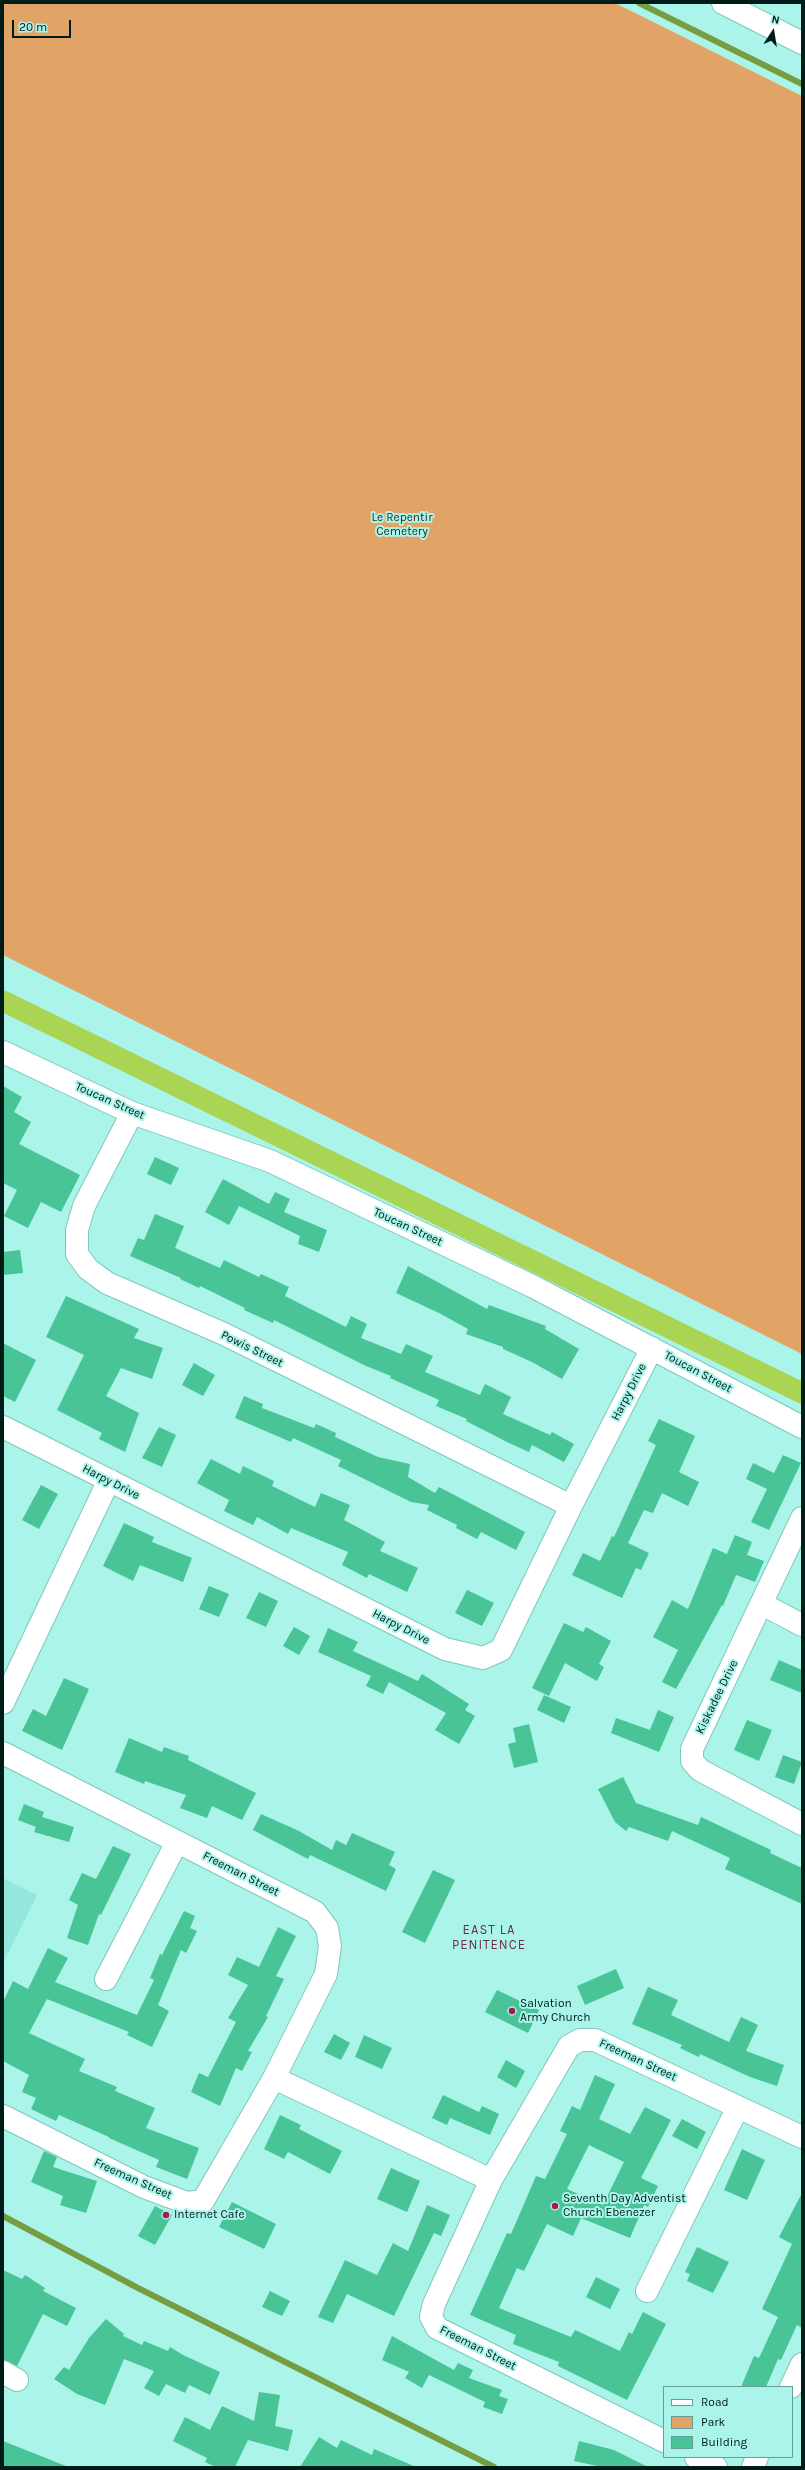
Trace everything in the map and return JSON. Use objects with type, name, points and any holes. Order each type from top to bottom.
[{"type":"street","points":[[723,3],[802,42]]},
{"type":"street","name":"Toucan Street","points":[[3,1052],[132,1113],[270,1161],[534,1287],[802,1427]]},
{"type":"street","name":"Powis Street","points":[[132,1113],[84,1206],[77,1230],[77,1254],[88,1269],[107,1284],[224,1334],[571,1506]]},
{"type":"street","name":"Harpy Drive","points":[[3,1428],[445,1649],[483,1658],[501,1650],[571,1506],[652,1348]]},
{"type":"street","points":[[3,1703],[109,1480]]},
{"type":"street","name":"Kiskadee Drive","points":[[802,1518],[692,1749],[692,1761],[700,1770],[802,1824]]},
{"type":"street","points":[[762,1604],[802,1625]]},
{"type":"street","name":"Freeman Street","points":[[3,1753],[316,1912],[327,1928],[330,1946],[326,1974],[274,2078],[203,2202],[188,2202],[144,2187],[3,2116]]},
{"type":"street","points":[[106,1979],[177,1842]]},
{"type":"street","name":"Freeman Street","points":[[663,2441],[437,2328],[431,2317],[434,2304],[491,2180],[569,2046],[580,2040],[596,2040],[802,2137]]},
{"type":"street","points":[[274,2078],[491,2180]]},
{"type":"street","points":[[647,2291],[738,2107]]},
{"type":"street","points":[[791,2386],[802,2364]]},
{"type":"street","points":[[698,2458],[716,2467]]},
{"type":"shaded area","points":[[3,1878],[37,1895],[3,1963]]},
{"type":"green space","name":"Le Repentir Cemetery","points":[[3,3],[615,3],[802,96],[802,1354],[3,955]]},
{"type":"building","points":[[3,1086],[22,1097],[14,1112],[31,1122],[19,1144],[80,1175],[61,1212],[41,1202],[28,1228],[4,1216],[17,1190],[3,1183]]},
{"type":"building","points":[[155,1157],[179,1168],[171,1185],[147,1174]]},
{"type":"building","points":[[223,1179],[269,1204],[275,1192],[290,1199],[284,1212],[327,1230],[319,1252],[298,1244],[300,1236],[239,1206],[229,1225],[205,1212]]},
{"type":"building","points":[[155,1214],[184,1226],[175,1248],[220,1268],[224,1260],[259,1277],[261,1274],[289,1287],[285,1296],[346,1327],[351,1316],[367,1324],[361,1338],[401,1354],[406,1344],[433,1356],[425,1372],[480,1395],[485,1384],[511,1397],[503,1414],[550,1435],[552,1432],[574,1444],[564,1462],[532,1445],[529,1452],[509,1443],[466,1421],[467,1419],[436,1406],[439,1400],[390,1378],[391,1376],[366,1366],[274,1320],[273,1323],[244,1310],[245,1308],[200,1286],[199,1288],[180,1279],[181,1278],[130,1256],[138,1238],[144,1240]]},
{"type":"building","points":[[20,1250],[23,1273],[3,1275],[3,1252]]},
{"type":"building","points":[[408,1266],[487,1309],[489,1305],[546,1326],[545,1329],[579,1349],[562,1379],[532,1362],[503,1349],[503,1347],[466,1334],[468,1329],[439,1313],[396,1293]]},
{"type":"building","points":[[66,1296],[139,1329],[134,1338],[163,1348],[152,1379],[121,1368],[106,1396],[139,1413],[125,1452],[99,1439],[102,1433],[57,1410],[84,1355],[46,1337]]},
{"type":"building","points":[[3,1343],[36,1360],[15,1402],[3,1396]]},
{"type":"building","points":[[194,1363],[215,1375],[203,1396],[182,1385]]},
{"type":"building","points":[[244,1396],[263,1404],[262,1408],[314,1428],[316,1424],[336,1433],[335,1437],[378,1457],[410,1464],[408,1477],[435,1493],[439,1487],[525,1532],[516,1550],[481,1532],[477,1539],[456,1528],[457,1525],[427,1510],[429,1505],[411,1502],[338,1466],[341,1460],[293,1438],[291,1442],[235,1418]]},
{"type":"building","points":[[659,1419],[695,1436],[679,1472],[699,1482],[688,1506],[662,1493],[653,1513],[644,1510],[628,1543],[649,1553],[641,1570],[636,1568],[622,1598],[572,1575],[583,1553],[600,1561],[612,1536],[614,1537],[656,1445],[648,1441]]},
{"type":"building","points":[[159,1427],[176,1435],[162,1467],[142,1458]]},
{"type":"building","points":[[783,1455],[801,1463],[769,1530],[751,1522],[767,1489],[746,1479],[753,1463],[774,1473]]},
{"type":"building","points":[[211,1459],[240,1474],[243,1466],[274,1481],[272,1486],[315,1507],[321,1493],[350,1505],[344,1520],[385,1542],[380,1551],[418,1568],[407,1592],[369,1574],[367,1578],[342,1565],[348,1552],[291,1528],[288,1534],[257,1517],[253,1525],[224,1511],[229,1500],[197,1483]]},
{"type":"building","points":[[41,1485],[58,1494],[39,1529],[22,1520]]},
{"type":"building","points":[[124,1523],[154,1537],[152,1542],[192,1558],[183,1582],[140,1565],[133,1581],[103,1566]]},
{"type":"building","points":[[735,1535],[752,1542],[747,1555],[764,1561],[755,1582],[736,1575],[723,1606],[722,1605],[676,1689],[662,1682],[678,1650],[653,1637],[672,1600],[688,1609],[713,1548],[727,1554]]},
{"type":"building","points":[[209,1586],[229,1594],[219,1617],[199,1609]]},
{"type":"building","points":[[467,1590],[494,1603],[482,1626],[455,1613]]},
{"type":"building","points":[[259,1592],[278,1601],[266,1627],[246,1618]]},
{"type":"building","points":[[564,1623],[583,1632],[586,1627],[611,1641],[599,1664],[604,1667],[597,1681],[565,1663],[549,1696],[532,1688]]},
{"type":"building","points":[[294,1627],[310,1636],[299,1655],[283,1646]]},
{"type":"building","points":[[328,1628],[358,1642],[353,1651],[418,1681],[422,1674],[469,1704],[465,1710],[475,1716],[459,1744],[435,1730],[446,1713],[389,1682],[383,1694],[366,1686],[371,1676],[318,1652]]},
{"type":"building","points":[[779,1660],[802,1670],[802,1693],[770,1680]]},
{"type":"building","points":[[64,1678],[89,1689],[62,1750],[22,1731],[33,1709],[46,1716]]},
{"type":"building","points":[[544,1695],[571,1707],[564,1723],[537,1710]]},
{"type":"building","points":[[658,1710],[674,1717],[659,1752],[611,1733],[616,1718],[650,1730]]},
{"type":"building","points":[[747,1720],[772,1730],[759,1761],[734,1750]]},
{"type":"building","points":[[529,1724],[538,1762],[514,1768],[508,1744],[516,1742],[513,1728]]},
{"type":"building","points":[[129,1738],[162,1752],[164,1747],[189,1756],[188,1760],[256,1793],[242,1820],[212,1806],[207,1818],[180,1808],[186,1795],[145,1781],[144,1784],[115,1772]]},
{"type":"building","points":[[783,1755],[802,1762],[794,1784],[775,1777]]},
{"type":"building","points":[[623,1777],[636,1803],[698,1825],[701,1817],[771,1850],[770,1853],[802,1868],[802,1904],[725,1869],[730,1858],[672,1831],[668,1841],[629,1827],[626,1831],[615,1822],[598,1789]]},
{"type":"building","points":[[24,1804],[44,1812],[42,1817],[74,1827],[69,1842],[34,1832],[36,1827],[18,1820]]},
{"type":"building","points":[[261,1814],[299,1831],[332,1850],[336,1840],[346,1845],[352,1833],[395,1852],[389,1865],[396,1869],[386,1891],[310,1855],[308,1859],[253,1830]]},
{"type":"building","points":[[113,1846],[131,1854],[101,1915],[99,1914],[88,1945],[67,1938],[78,1905],[69,1900],[82,1873],[96,1879]]},
{"type":"building","points":[[433,1870],[455,1880],[425,1943],[402,1932]]},
{"type":"building","points":[[184,1911],[195,1916],[190,1928],[197,1931],[186,1953],[181,1950],[158,2005],[169,2011],[152,2047],[127,2035],[129,2032],[47,1999],[29,2033],[85,2059],[79,2071],[117,2087],[115,2091],[155,2108],[146,2128],[199,2148],[187,2179],[156,2167],[159,2160],[109,2137],[59,2115],[56,2121],[31,2109],[36,2098],[22,2092],[29,2075],[3,2061],[3,2002],[13,1981],[28,1989],[48,1948],[68,1958],[55,1982],[137,2015],[154,1980],[150,1978],[160,1954],[162,1955]]},
{"type":"building","points":[[278,1927],[296,1936],[276,1976],[284,1979],[266,2016],[268,2017],[248,2051],[252,2052],[242,2071],[236,2068],[220,2106],[191,2092],[199,2073],[208,2077],[236,2022],[228,2018],[248,1985],[228,1975],[237,1957],[259,1967]]},
{"type":"building","points":[[616,1969],[624,1988],[585,2005],[577,1986]]},
{"type":"building","points":[[648,1987],[678,2000],[671,2015],[729,2042],[741,2017],[758,2025],[746,2051],[784,2065],[777,2086],[750,2077],[700,2054],[699,2057],[680,2048],[682,2045],[632,2024]]},
{"type":"building","name":"Salvation Army Church","points":[[497,1990],[539,2010],[528,2033],[485,2012]]},
{"type":"building","points":[[334,2034],[350,2043],[341,2060],[324,2052]]},
{"type":"building","points":[[364,2035],[392,2048],[382,2069],[355,2057]]},
{"type":"building","points":[[506,2060],[525,2071],[516,2088],[497,2077]]},
{"type":"building","points":[[595,2075],[615,2084],[599,2119],[630,2134],[645,2107],[671,2120],[641,2178],[658,2186],[648,2207],[644,2205],[630,2238],[581,2218],[573,2236],[547,2224],[524,2271],[517,2268],[499,2308],[571,2337],[575,2330],[620,2351],[629,2332],[632,2334],[643,2312],[666,2324],[627,2400],[558,2366],[559,2362],[513,2344],[516,2335],[470,2315],[507,2233],[511,2234],[536,2176],[545,2179],[567,2134],[560,2131],[572,2106],[580,2110]],"holes":[[[589,2145],[624,2162],[603,2205],[567,2189]]]},
{"type":"building","points":[[443,2095],[479,2112],[482,2106],[499,2114],[490,2135],[450,2118],[447,2125],[432,2118]]},
{"type":"building","points":[[280,2115],[301,2125],[299,2129],[342,2151],[330,2174],[288,2152],[284,2159],[264,2149]]},
{"type":"building","points":[[682,2119],[706,2132],[697,2149],[672,2136]]},
{"type":"building","points":[[742,2149],[765,2160],[747,2200],[724,2190]]},
{"type":"building","points":[[44,2151],[57,2157],[53,2167],[97,2181],[86,2213],[60,2205],[63,2196],[31,2182]]},
{"type":"building","points":[[391,2168],[420,2181],[407,2212],[377,2199]]},
{"type":"building","points":[[802,2193],[802,2328],[797,2325],[781,2360],[778,2359],[766,2386],[741,2386],[754,2356],[759,2358],[778,2317],[762,2309],[792,2244],[779,2237]]},
{"type":"building","points":[[232,2202],[276,2224],[264,2249],[219,2227]]},
{"type":"building","points":[[427,2205],[450,2215],[441,2236],[434,2233],[394,2316],[347,2294],[333,2323],[318,2317],[345,2260],[377,2275],[393,2243],[408,2251]]},
{"type":"building","points":[[155,2206],[172,2215],[155,2245],[138,2236]]},
{"type":"building","points":[[697,2247],[729,2262],[713,2293],[687,2281],[690,2274],[685,2272]]},
{"type":"building","points":[[3,2270],[22,2279],[25,2275],[45,2288],[43,2291],[76,2308],[67,2326],[43,2314],[17,2366],[3,2360]]},
{"type":"building","points":[[596,2277],[620,2289],[610,2309],[586,2297]]},
{"type":"building","points":[[270,2291],[290,2301],[282,2316],[262,2307]]},
{"type":"building","points":[[106,2319],[124,2334],[123,2336],[142,2345],[144,2341],[168,2351],[170,2347],[183,2355],[220,2372],[210,2395],[189,2385],[185,2393],[166,2384],[159,2396],[144,2388],[154,2371],[124,2359],[105,2405],[77,2394],[54,2379],[64,2367],[69,2370],[89,2338]]},
{"type":"building","points":[[392,2336],[454,2370],[458,2363],[473,2370],[469,2378],[502,2390],[499,2396],[508,2399],[502,2414],[483,2407],[485,2402],[429,2375],[422,2388],[405,2378],[409,2372],[382,2360]]},
{"type":"building","points":[[259,2392],[280,2395],[275,2426],[293,2430],[288,2451],[248,2440],[235,2467],[216,2467],[205,2462],[207,2458],[173,2441],[185,2417],[210,2430],[222,2406],[254,2421]]},
{"type":"building","points":[[319,2437],[337,2448],[341,2440],[372,2455],[374,2449],[416,2467],[300,2467]]},
{"type":"building","points":[[3,2441],[66,2466],[66,2467],[3,2467]]},
{"type":"building","points":[[579,2441],[614,2450],[648,2467],[602,2467],[574,2461]]},
{"type":"waterway","points":[[639,3],[802,84]]},
{"type":"waterway","points":[[3,1001],[802,1393]]},
{"type":"waterway","points":[[3,2216],[136,2287],[494,2467]]},
{"type":"place","name":"Salvation Army Church","points":[[512,2011]]},
{"type":"place","name":"Seventh Day Adventist Church Ebenezer","points":[[555,2206]]},
{"type":"place","name":"Internet Cafe","points":[[166,2215]]},
{"type":"district","name":"EAST LA PENITENCE","points":[[489,1938]]}]
